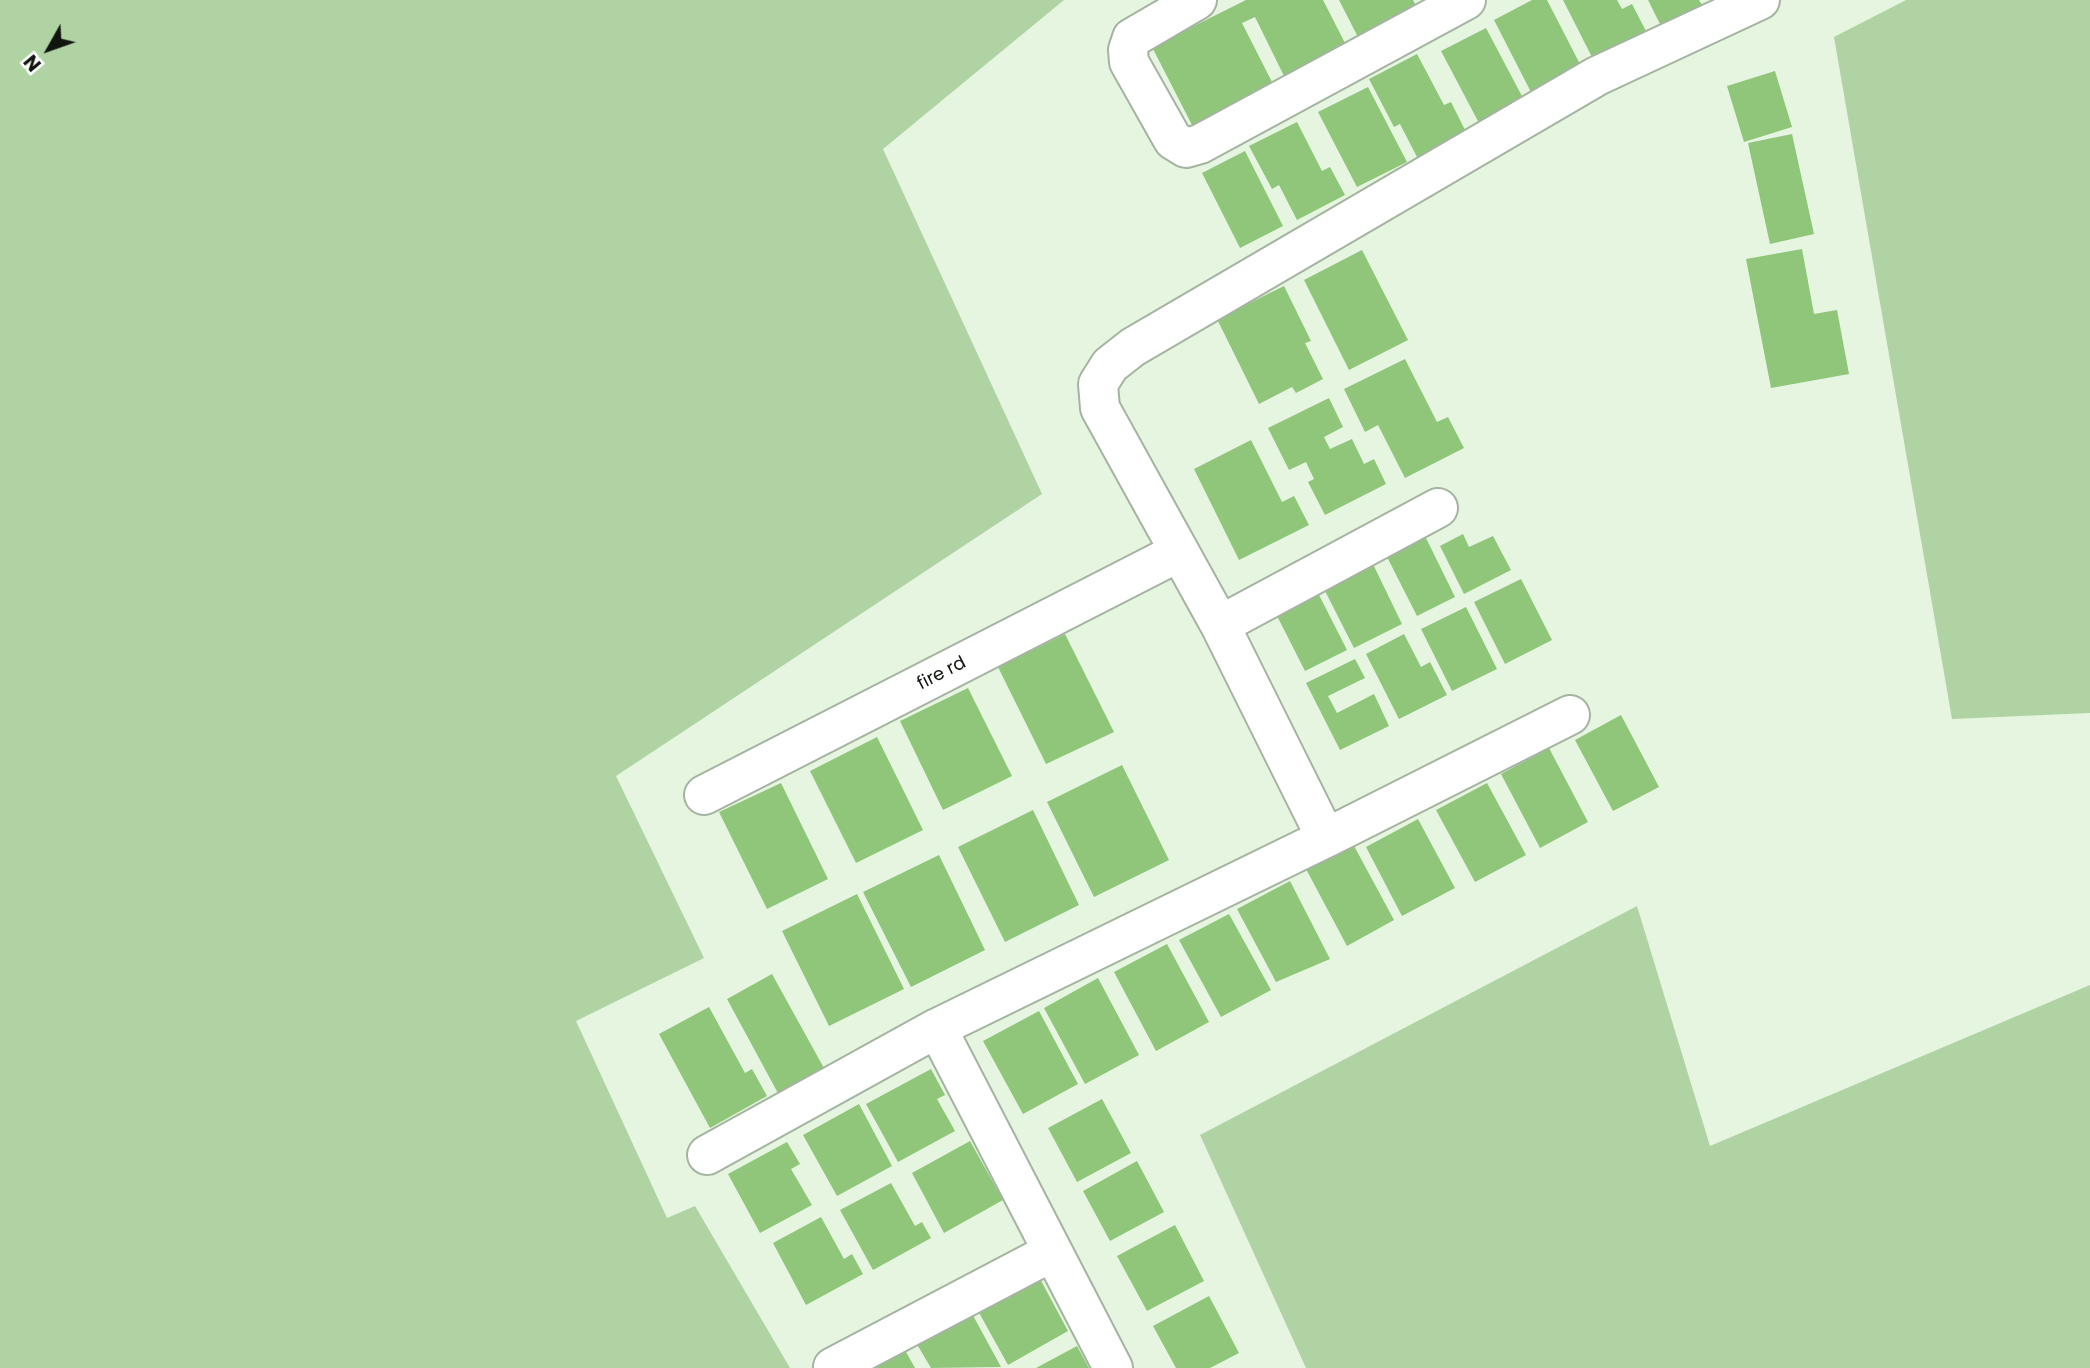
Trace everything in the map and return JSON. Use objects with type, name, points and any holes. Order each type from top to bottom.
[{"type":"street","points":[[1197,0],[1132,38],[1128,50],[1129,62],[1173,140],[1186,148],[1200,144],[1466,0]]},
{"type":"street","points":[[1326,838],[1220,625],[1100,408],[1098,384],[1110,365],[1133,347],[1597,76],[1760,0]]},
{"type":"street","points":[[1220,625],[1438,508]]},
{"type":"street","name":"fire rd","points":[[704,795],[1179,552]]},
{"type":"street","points":[[708,1156],[937,1028],[1326,838],[1570,715]]},
{"type":"street","points":[[937,1028],[1113,1368]]},
{"type":"street","points":[[834,1367],[1052,1252]]},
{"type":"green space","points":[[0,0],[1064,0],[883,149],[1042,494],[616,776],[704,958],[576,1021],[667,1218],[695,1206],[790,1368],[0,1368]]},
{"type":"green space","points":[[1906,0],[2090,0],[2090,713],[1952,719],[1834,37]]},
{"type":"green space","points":[[1637,906],[1710,1146],[2090,985],[2090,1368],[1306,1368],[1200,1135]]},
{"type":"building","points":[[1246,0],[1323,0],[1347,47],[1285,78],[1255,17],[1242,23],[1273,84],[1192,125],[1152,47]]},
{"type":"building","points":[[1339,0],[1413,0],[1419,11],[1360,41]]},
{"type":"building","points":[[1532,0],[1547,0],[1583,70],[1533,96],[1494,20]]},
{"type":"building","points":[[1563,0],[1617,0],[1622,9],[1632,4],[1649,37],[1596,65]]},
{"type":"building","points":[[1648,0],[1699,0],[1704,8],[1663,30]]},
{"type":"building","points":[[1486,28],[1524,100],[1479,123],[1441,51]]},
{"type":"building","points":[[1417,54],[1444,105],[1451,102],[1466,132],[1417,157],[1400,124],[1394,127],[1369,79]]},
{"type":"building","points":[[1775,71],[1792,127],[1744,142],[1727,86]]},
{"type":"building","points":[[1368,87],[1407,162],[1357,187],[1318,112]]},
{"type":"building","points":[[1297,122],[1322,171],[1330,167],[1345,195],[1297,220],[1279,185],[1272,189],[1249,146]]},
{"type":"building","points":[[1792,134],[1814,234],[1770,244],[1748,143]]},
{"type":"building","points":[[1245,151],[1283,226],[1240,248],[1202,173]]},
{"type":"building","points":[[1802,249],[1814,314],[1837,310],[1849,374],[1771,388],[1746,259]]},
{"type":"building","points":[[1362,250],[1408,340],[1349,370],[1304,280]]},
{"type":"building","points":[[1284,286],[1311,341],[1305,343],[1323,379],[1296,393],[1292,387],[1259,404],[1217,319]]},
{"type":"building","points":[[1405,359],[1437,422],[1448,417],[1464,448],[1405,478],[1378,425],[1365,432],[1344,389]]},
{"type":"building","points":[[1329,398],[1343,427],[1324,437],[1330,449],[1352,439],[1364,464],[1374,459],[1386,484],[1325,515],[1308,482],[1314,479],[1306,462],[1289,470],[1268,428]]},
{"type":"building","points":[[1251,440],[1282,502],[1294,496],[1309,525],[1239,560],[1194,469]]},
{"type":"building","points":[[1463,534],[1469,547],[1493,536],[1511,570],[1464,594],[1440,546]]},
{"type":"building","points":[[1425,536],[1455,597],[1417,616],[1386,555]]},
{"type":"building","points":[[1371,560],[1402,624],[1354,648],[1322,585]]},
{"type":"building","points":[[1521,579],[1552,640],[1505,664],[1474,602]]},
{"type":"building","points":[[1316,589],[1347,650],[1305,671],[1274,610]]},
{"type":"building","points":[[1466,607],[1497,669],[1452,691],[1421,629]]},
{"type":"building","points":[[1065,634],[1114,732],[1046,764],[998,667]]},
{"type":"building","points":[[1404,634],[1421,667],[1430,662],[1447,695],[1399,719],[1366,654]]},
{"type":"building","points":[[1355,659],[1365,678],[1328,696],[1337,713],[1374,694],[1389,726],[1340,750],[1306,683]]},
{"type":"building","points":[[968,688],[1012,776],[943,810],[900,721]]},
{"type":"building","points":[[1621,715],[1659,787],[1613,811],[1575,740]]},
{"type":"building","points":[[877,737],[923,830],[856,863],[810,771]]},
{"type":"building","points":[[1549,748],[1588,822],[1540,848],[1501,774]]},
{"type":"building","points":[[1122,765],[1169,860],[1094,897],[1047,802]]},
{"type":"building","points":[[781,783],[828,879],[767,909],[719,812]]},
{"type":"building","points":[[1487,783],[1526,855],[1475,882],[1436,810]]},
{"type":"building","points":[[1033,810],[1079,905],[1005,942],[958,847]]},
{"type":"building","points":[[1418,819],[1455,888],[1402,916],[1366,847]]},
{"type":"building","points":[[1353,844],[1394,920],[1347,946],[1306,869]]},
{"type":"building","points":[[939,855],[985,950],[911,987],[863,892]]},
{"type":"building","points":[[1290,881],[1330,959],[1276,982],[1237,909]]},
{"type":"building","points":[[857,894],[904,989],[829,1026],[782,931]]},
{"type":"building","points":[[1229,914],[1271,990],[1221,1017],[1179,940]]},
{"type":"building","points":[[1167,944],[1209,1022],[1156,1051],[1114,972]]},
{"type":"building","points":[[772,974],[825,1070],[779,1095],[727,999]]},
{"type":"building","points":[[1098,978],[1139,1055],[1085,1084],[1044,1008]]},
{"type":"building","points":[[709,1007],[745,1073],[752,1069],[767,1096],[710,1128],[659,1034]]},
{"type":"building","points":[[1039,1011],[1078,1084],[1023,1114],[983,1041]]},
{"type":"building","points":[[931,1069],[945,1095],[937,1099],[955,1131],[898,1162],[866,1104]]},
{"type":"building","points":[[1102,1099],[1131,1153],[1077,1182],[1048,1128]]},
{"type":"building","points":[[859,1104],[892,1166],[837,1196],[803,1135]]},
{"type":"building","points":[[970,1141],[1003,1200],[944,1233],[912,1173]]},
{"type":"building","points":[[787,1142],[800,1164],[791,1169],[812,1205],[760,1233],[728,1174]]},
{"type":"building","points":[[1137,1161],[1164,1212],[1110,1241],[1083,1191]]},
{"type":"building","points":[[891,1183],[915,1226],[922,1222],[931,1238],[873,1270],[840,1210]]},
{"type":"building","points":[[821,1217],[844,1259],[852,1254],[863,1274],[806,1305],[773,1243]]},
{"type":"building","points":[[1175,1225],[1204,1281],[1147,1311],[1117,1256]]},
{"type":"building","points":[[1038,1275],[1068,1331],[1008,1365],[977,1309]]},
{"type":"building","points":[[1209,1296],[1239,1353],[1210,1368],[1176,1368],[1153,1326]]},
{"type":"building","points":[[970,1310],[1001,1367],[931,1368],[915,1341]]},
{"type":"building","points":[[901,1343],[915,1368],[855,1368]]},
{"type":"building","points":[[1077,1346],[1089,1368],[1036,1368]]}]
